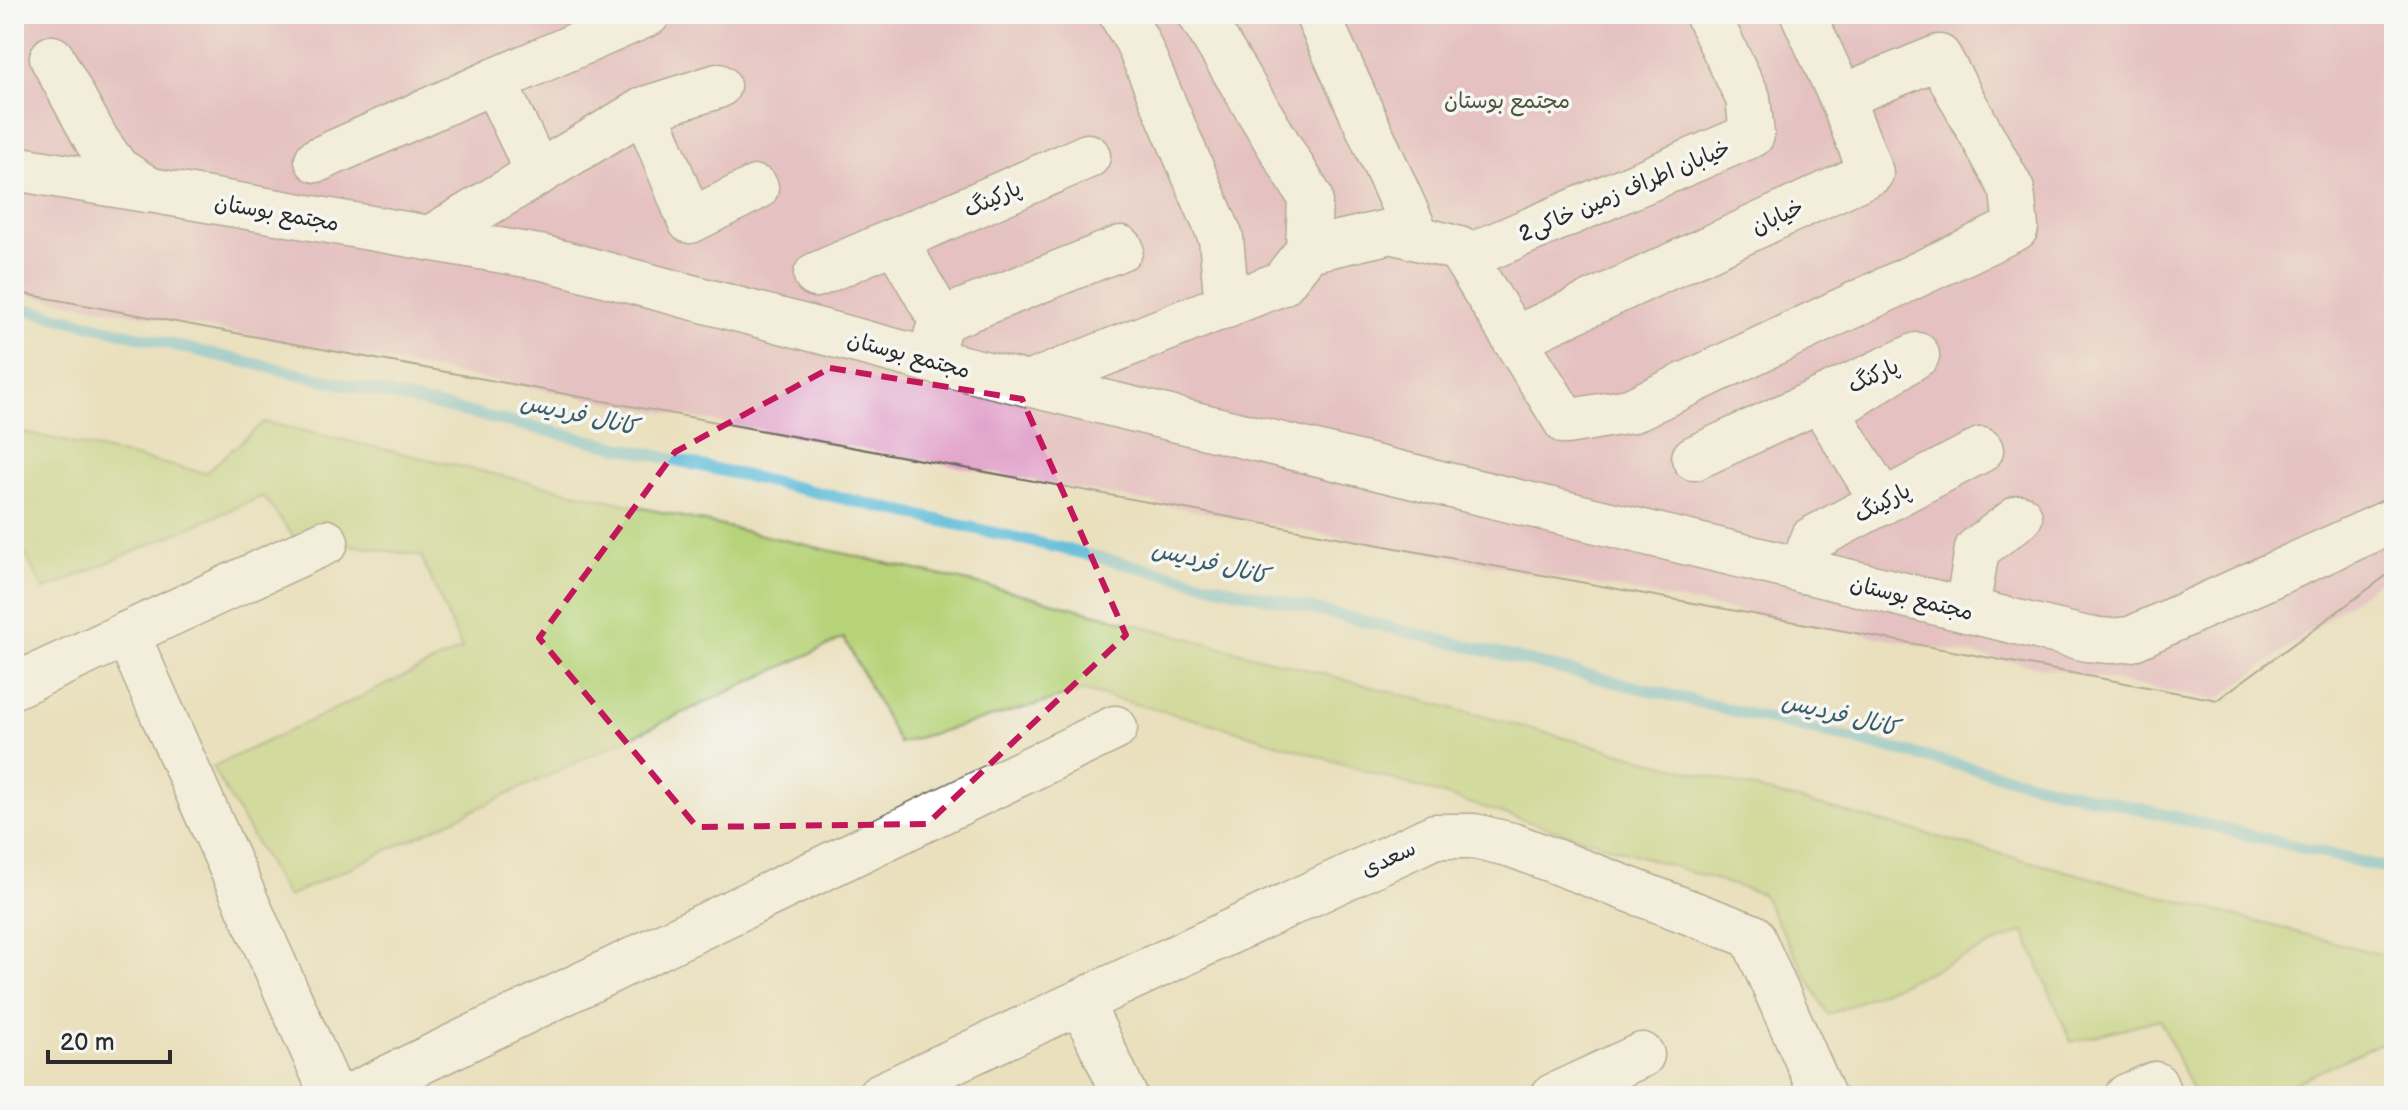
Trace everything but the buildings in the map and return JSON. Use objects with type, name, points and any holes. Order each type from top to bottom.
[{"type":"street","points":[[317,160],[648,14]]},
{"type":"street","points":[[1121,14],[1137,41],[1221,238],[1227,306]]},
{"type":"street","points":[[1028,384],[1282,283],[1308,250],[1310,197],[1200,14]]},
{"type":"street","points":[[1317,14],[1418,238]]},
{"type":"street","name":"خیابان اطراف زمین خاکی2","points":[[1465,258],[1752,135],[1748,98],[1707,14]]},
{"type":"street","points":[[1308,250],[1392,231],[1459,249],[1566,422],[1630,411],[2016,228],[2012,190],[1939,57],[1841,97],[1803,14]]},
{"type":"street","name":"مجتمع بوستان","points":[[52,58],[117,169],[150,190]]},
{"type":"street","points":[[494,81],[538,173]]},
{"type":"street","points":[[430,238],[645,109],[718,86]]},
{"type":"street","name":"خیابان","points":[[1514,339],[1871,173],[1841,97]]},
{"type":"street","points":[[645,109],[690,221],[756,188]]},
{"type":"street","name":"پارکینگ","points":[[816,275],[1088,156]]},
{"type":"street","name":"مجتمع بوستان","points":[[14,168],[544,258],[935,340],[1028,384],[2087,639],[2131,639],[2394,520]]},
{"type":"street","points":[[895,240],[935,340],[1121,248]]},
{"type":"street","name":"پارکنگ","points":[[1694,458],[1824,406],[1883,502]]},
{"type":"street","name":"پارکینگ","points":[[1803,571],[1812,539],[1981,450]]},
{"type":"street","points":[[1967,610],[1977,549],[2020,517]]},
{"type":"street","points":[[14,686],[326,542]]},
{"type":"street","points":[[127,634],[333,1096]]},
{"type":"street","points":[[350,1096],[1115,728]]},
{"type":"street","name":"سعدی","points":[[879,1096],[1435,836],[1474,836],[1525,850],[1752,936],[1823,1096]]},
{"type":"street","points":[[1081,1002],[1125,1096]]},
{"type":"street","points":[[1553,1096],[1642,1055]]},
{"type":"street","points":[[2127,1096],[2155,1084],[2160,1096]]},
{"type":"highlighted area","points":[[830,368],[1022,399],[1126,635],[927,824],[697,827],[539,638],[675,452]]},
{"type":"green space","points":[[264,422],[1018,593],[2394,958],[2394,1037],[2266,1096],[2195,1096],[2160,1019],[2071,1042],[2024,931],[1828,1015],[1762,894],[1224,727],[1085,691],[899,743],[844,638],[287,897],[212,767],[462,649],[421,556],[293,536],[263,496],[44,590],[14,533],[14,430],[205,473]]},
{"type":"waterway","name":"کانال فردیس","points":[[14,306],[1056,547],[2394,870]]}]
